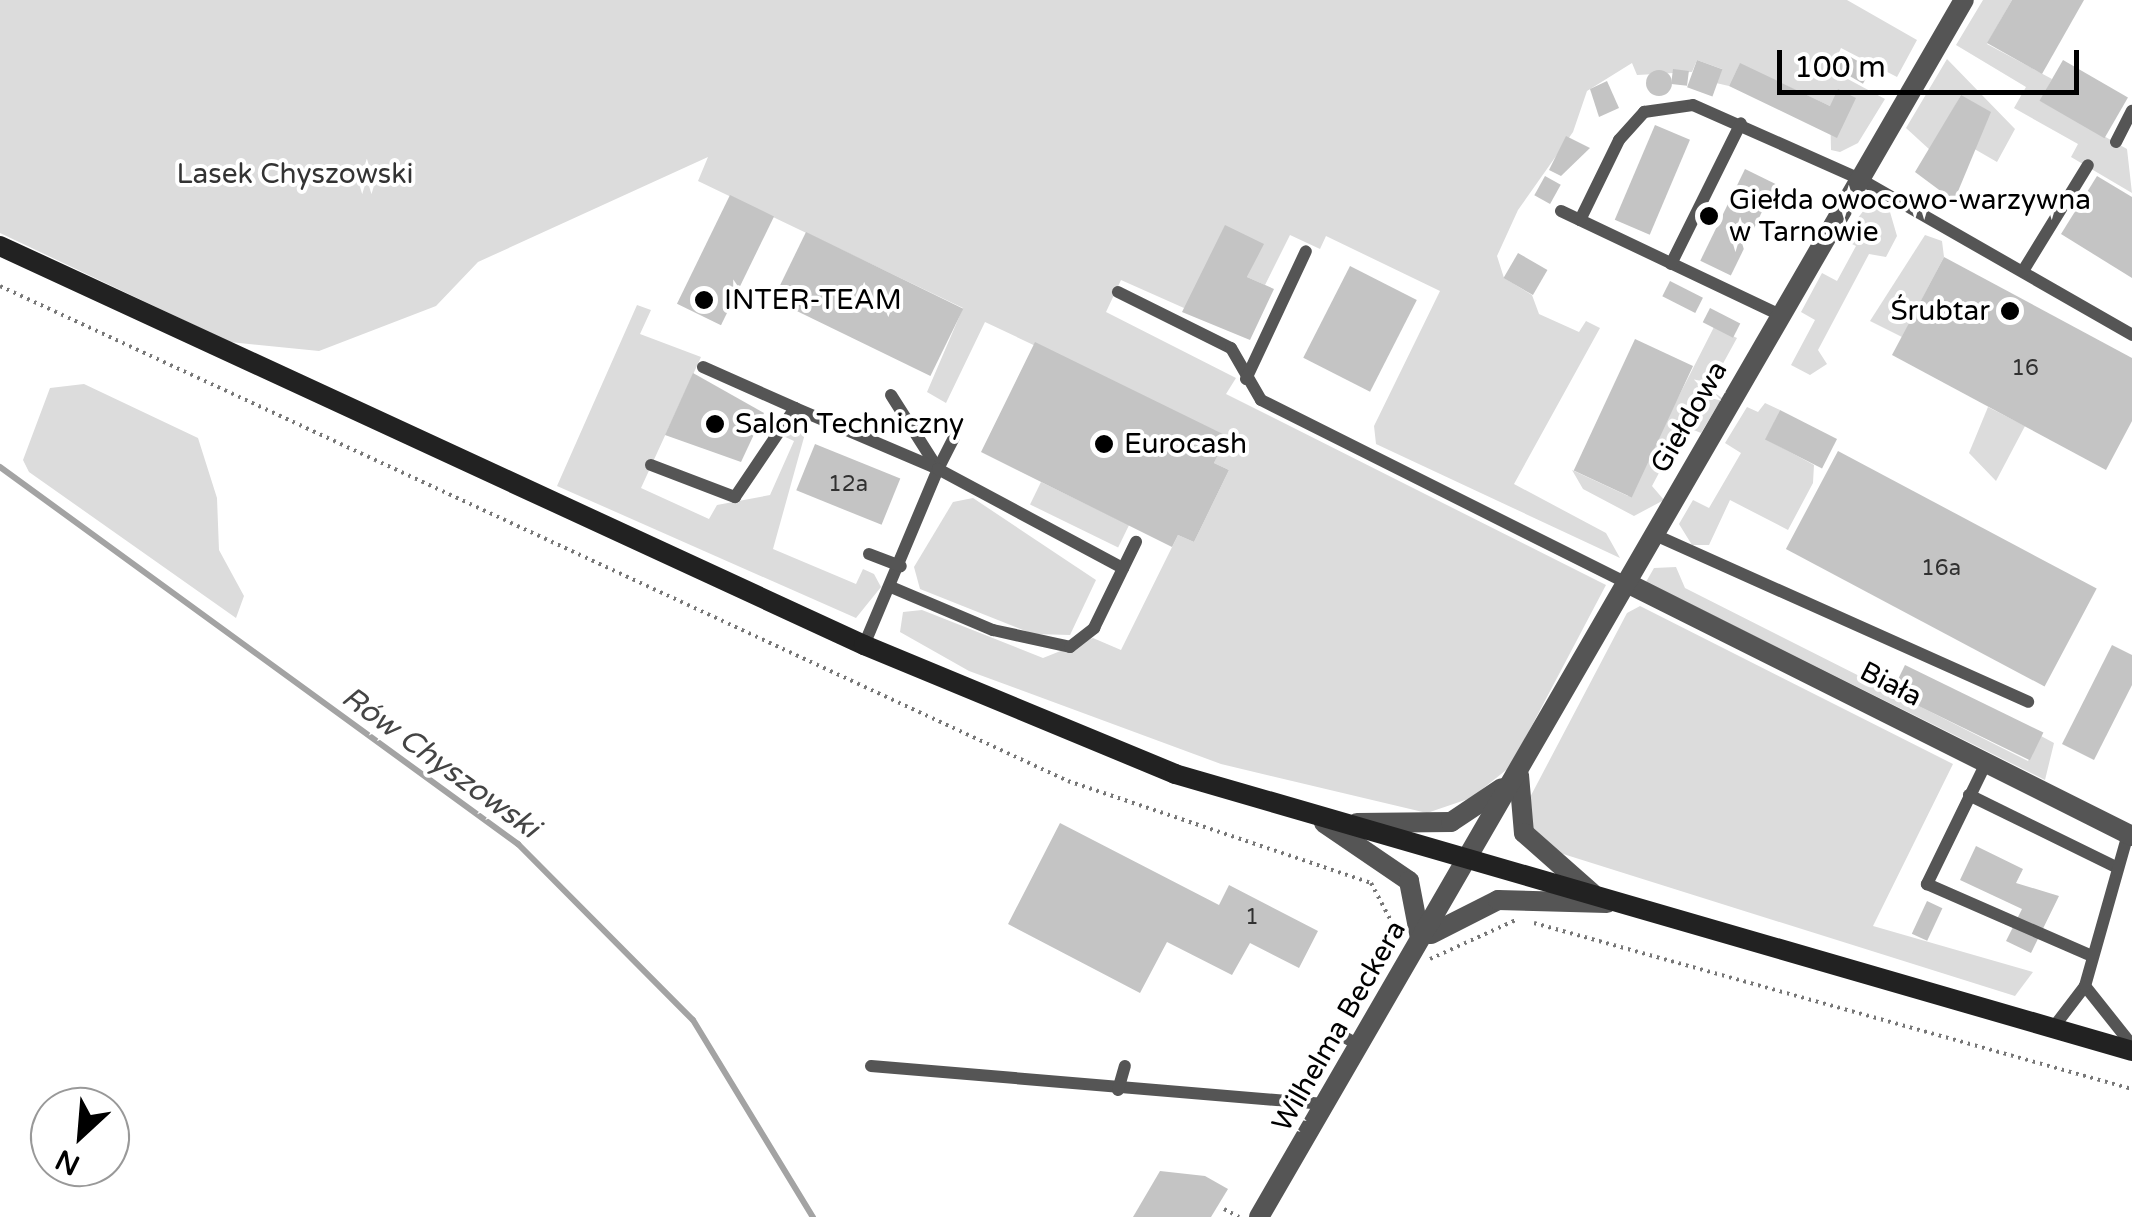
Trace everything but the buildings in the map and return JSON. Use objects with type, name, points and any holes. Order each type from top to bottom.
[{"type":"main road","points":[[0,246],[864,645],[1089,740],[1324,823],[2132,1048]]},
{"type":"street","name":"Giełdowa","points":[[1466,863],[1964,0]]},
{"type":"street","name":"Biała","points":[[1625,582],[2130,835]]},
{"type":"street","points":[[1324,823],[1451,822],[1520,768]]},
{"type":"street","points":[[1520,768],[1518,818],[1534,848],[1609,903]]},
{"type":"street","points":[[1324,823],[1409,881],[1418,950],[1498,900],[1609,903]]},
{"type":"street","name":"Wilhelma Beckera","points":[[1260,1217],[1466,863]]},
{"type":"lane","points":[[1580,220],[1619,140],[1644,112],[1692,104],[1860,179],[2132,335]]},
{"type":"lane","points":[[2116,142],[2132,111]]},
{"type":"lane","points":[[1671,264],[1740,123]]},
{"type":"lane","points":[[2023,271],[2088,164]]},
{"type":"lane","points":[[1561,211],[1780,316]]},
{"type":"lane","points":[[1245,382],[1306,251]]},
{"type":"lane","points":[[1118,292],[1231,348],[1245,382],[1262,400],[1625,582]]},
{"type":"lane","points":[[702,367],[938,469],[1123,568]]},
{"type":"lane","points":[[891,395],[938,469]]},
{"type":"lane","points":[[651,465],[734,497],[795,408]]},
{"type":"lane","points":[[864,645],[954,438]]},
{"type":"lane","points":[[1653,534],[2028,702]]},
{"type":"lane","points":[[890,587],[1058,648],[1094,628],[1136,542]]},
{"type":"lane","points":[[869,554],[901,566]]},
{"type":"lane","points":[[1986,763],[1927,884],[2092,956]]},
{"type":"lane","points":[[1970,795],[2114,866]]},
{"type":"lane","points":[[2053,1028],[2085,986],[2114,866],[2130,835]]},
{"type":"lane","points":[[2085,986],[2132,1048]]},
{"type":"lane","points":[[1337,1033],[1359,1045]]},
{"type":"lane","points":[[871,1066],[1118,1090],[1324,1104]]},
{"type":"lane","points":[[1118,1090],[1125,1066]]},
{"type":"path","points":[[0,286],[1068,781],[1372,883],[1418,950],[1519,919],[2132,1089]]},
{"type":"path","points":[[1224,1208],[1238,1217]]},
{"type":"green space","name":"Lasek Chyszowski","points":[[0,0],[1847,0],[1917,40],[1897,77],[1841,48],[1831,70],[1885,99],[1858,143],[1840,152],[1831,150],[1830,106],[1740,64],[1729,86],[1716,83],[1722,69],[1697,60],[1692,72],[1637,75],[1632,63],[1587,91],[1573,132],[1518,210],[1497,256],[1504,278],[1532,295],[1539,314],[1579,332],[1586,321],[1600,328],[1514,484],[1606,533],[1620,558],[1376,444],[1374,426],[1440,291],[1326,236],[1320,249],[1290,235],[1265,285],[1247,277],[1263,244],[1184,308],[1121,280],[1106,312],[1236,378],[1226,394],[1606,585],[1510,767],[1471,798],[1427,813],[1221,764],[969,671],[900,632],[903,612],[922,610],[1043,658],[1093,638],[1121,650],[1178,535],[1194,542],[1229,470],[1214,463],[1226,436],[985,322],[946,403],[927,392],[963,308],[698,181],[708,157],[478,262],[436,306],[319,351],[230,342],[0,233]]},
{"type":"green space","points":[[1983,0],[2012,0],[1987,44],[2052,79],[2041,101],[2127,149],[2132,193],[2071,157],[2078,144],[2014,108],[2026,87],[1956,45]]},
{"type":"green space","points":[[1947,59],[2015,129],[1997,162],[1971,147],[1961,95],[1930,150],[1906,128]]},
{"type":"green space","points":[[1867,206],[1890,212],[1897,236],[1886,257],[1869,254],[1818,350],[1827,364],[1810,375],[1791,365],[1815,320],[1801,312],[1822,273],[1837,281],[1856,246],[1842,239]]},
{"type":"green space","points":[[1925,235],[1942,241],[1944,257],[1902,337],[1870,321]]},
{"type":"green space","points":[[637,305],[651,310],[640,334],[701,357],[641,488],[709,519],[717,505],[770,495],[794,441],[781,435],[791,422],[808,423],[773,549],[856,584],[863,569],[874,574],[881,587],[856,618],[557,486]]},
{"type":"green space","points":[[1714,327],[1737,338],[1709,389],[1722,398],[1701,433],[1684,426],[1652,486],[1664,500],[1634,516],[1583,489],[1572,470],[1628,496]]},
{"type":"green space","points":[[84,384],[198,438],[217,498],[219,550],[244,596],[236,618],[29,472],[23,460],[50,388]]},
{"type":"green space","points":[[1765,403],[1780,410],[1766,439],[1814,465],[1813,483],[1788,530],[1730,500],[1709,545],[1692,545],[1679,524],[1693,500],[1709,508],[1741,453],[1725,443],[1747,407],[1758,412]]},
{"type":"green space","points":[[1988,407],[2025,426],[1996,481],[1969,453]]},
{"type":"green space","points":[[1041,482],[1129,525],[1118,547],[1030,504]]},
{"type":"green space","points":[[973,498],[1096,580],[1070,635],[1033,634],[920,589],[914,567],[953,502]]},
{"type":"green space","points":[[1676,567],[1685,588],[2028,761],[2041,736],[2054,743],[2045,780],[1646,582],[1654,568]]},
{"type":"green space","points":[[1640,606],[1953,764],[1873,926],[2033,972],[2015,996],[1560,853],[1529,829],[1527,803],[1627,613]]},
{"type":"waterway","name":"Rów Chyszowski","points":[[0,467],[518,844],[693,1020],[813,1217]]},
{"type":"place","name":"Giełda owocowo-warzywna w Tarnowie","points":[[1709,216]]},
{"type":"place","name":"INTER-TEAM","points":[[704,300]]},
{"type":"place","name":"Śrubtar","points":[[2010,311]]},
{"type":"place","name":"Salon Techniczny","points":[[715,424]]},
{"type":"place","name":"Eurocash","points":[[1104,444]]}]
